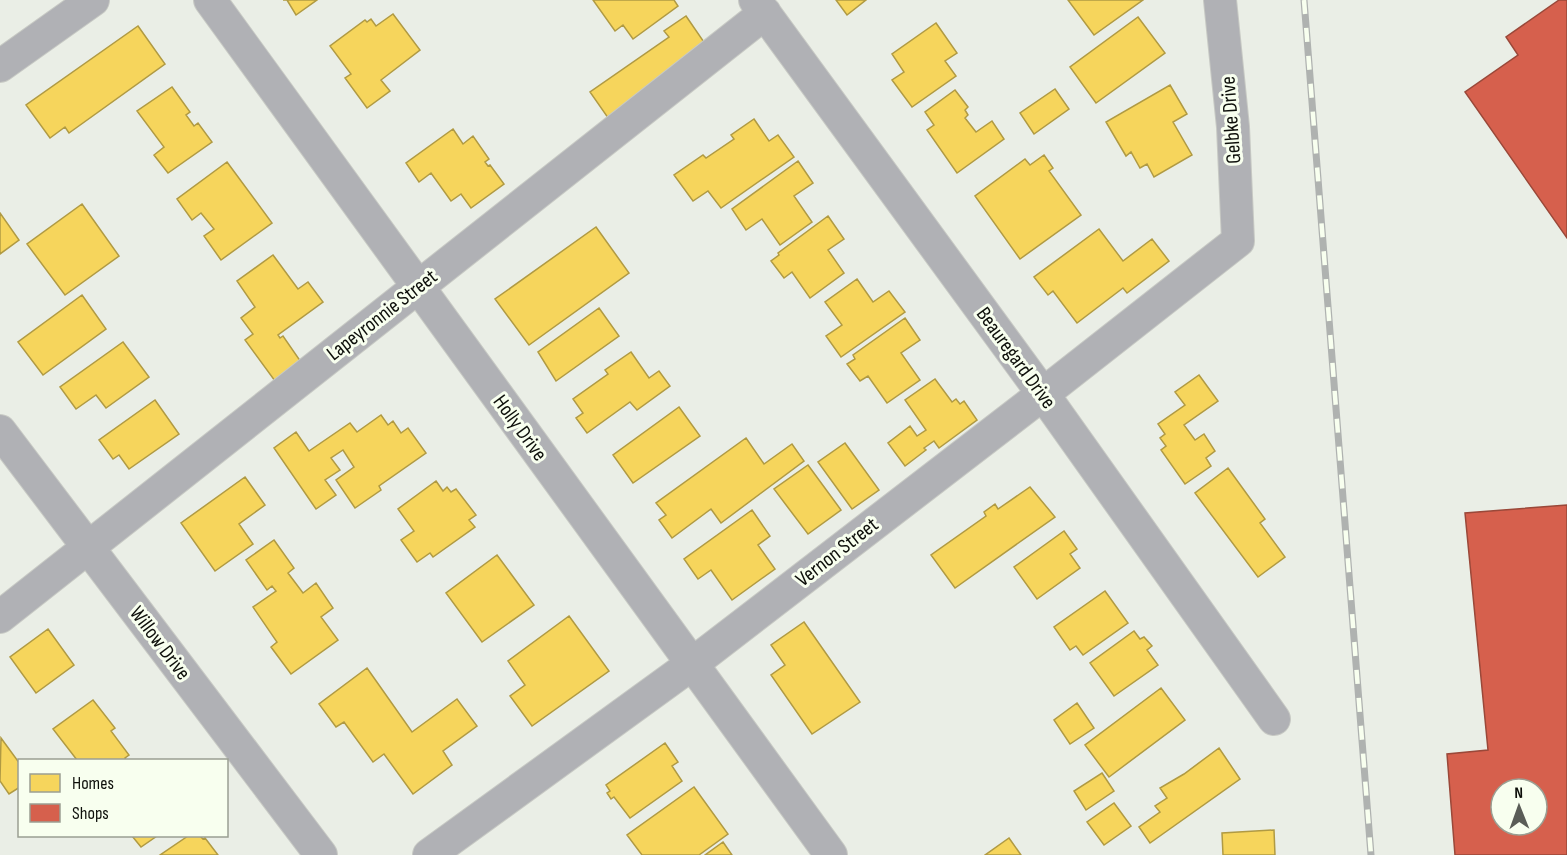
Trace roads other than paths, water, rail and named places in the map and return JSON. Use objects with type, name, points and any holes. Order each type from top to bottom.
[{"type":"street","points":[[0,66],[93,0]]},
{"type":"street","name":"Holly Drive","points":[[210,0],[831,855]]},
{"type":"street","name":"Gelbke Drive","points":[[1220,0],[1233,127],[1238,241]]},
{"type":"street","name":"Lapeyronnie Street","points":[[0,617],[417,287],[760,7]]},
{"type":"street","name":"Beauregard Drive","points":[[760,7],[1043,394],[1274,719]]},
{"type":"street","name":"Vernon Street","points":[[429,855],[693,663],[1238,241]]},
{"type":"street","name":"Willow Drive","points":[[0,431],[321,855]]},
{"type":"railway","points":[[1304,0],[1371,855]]}]
